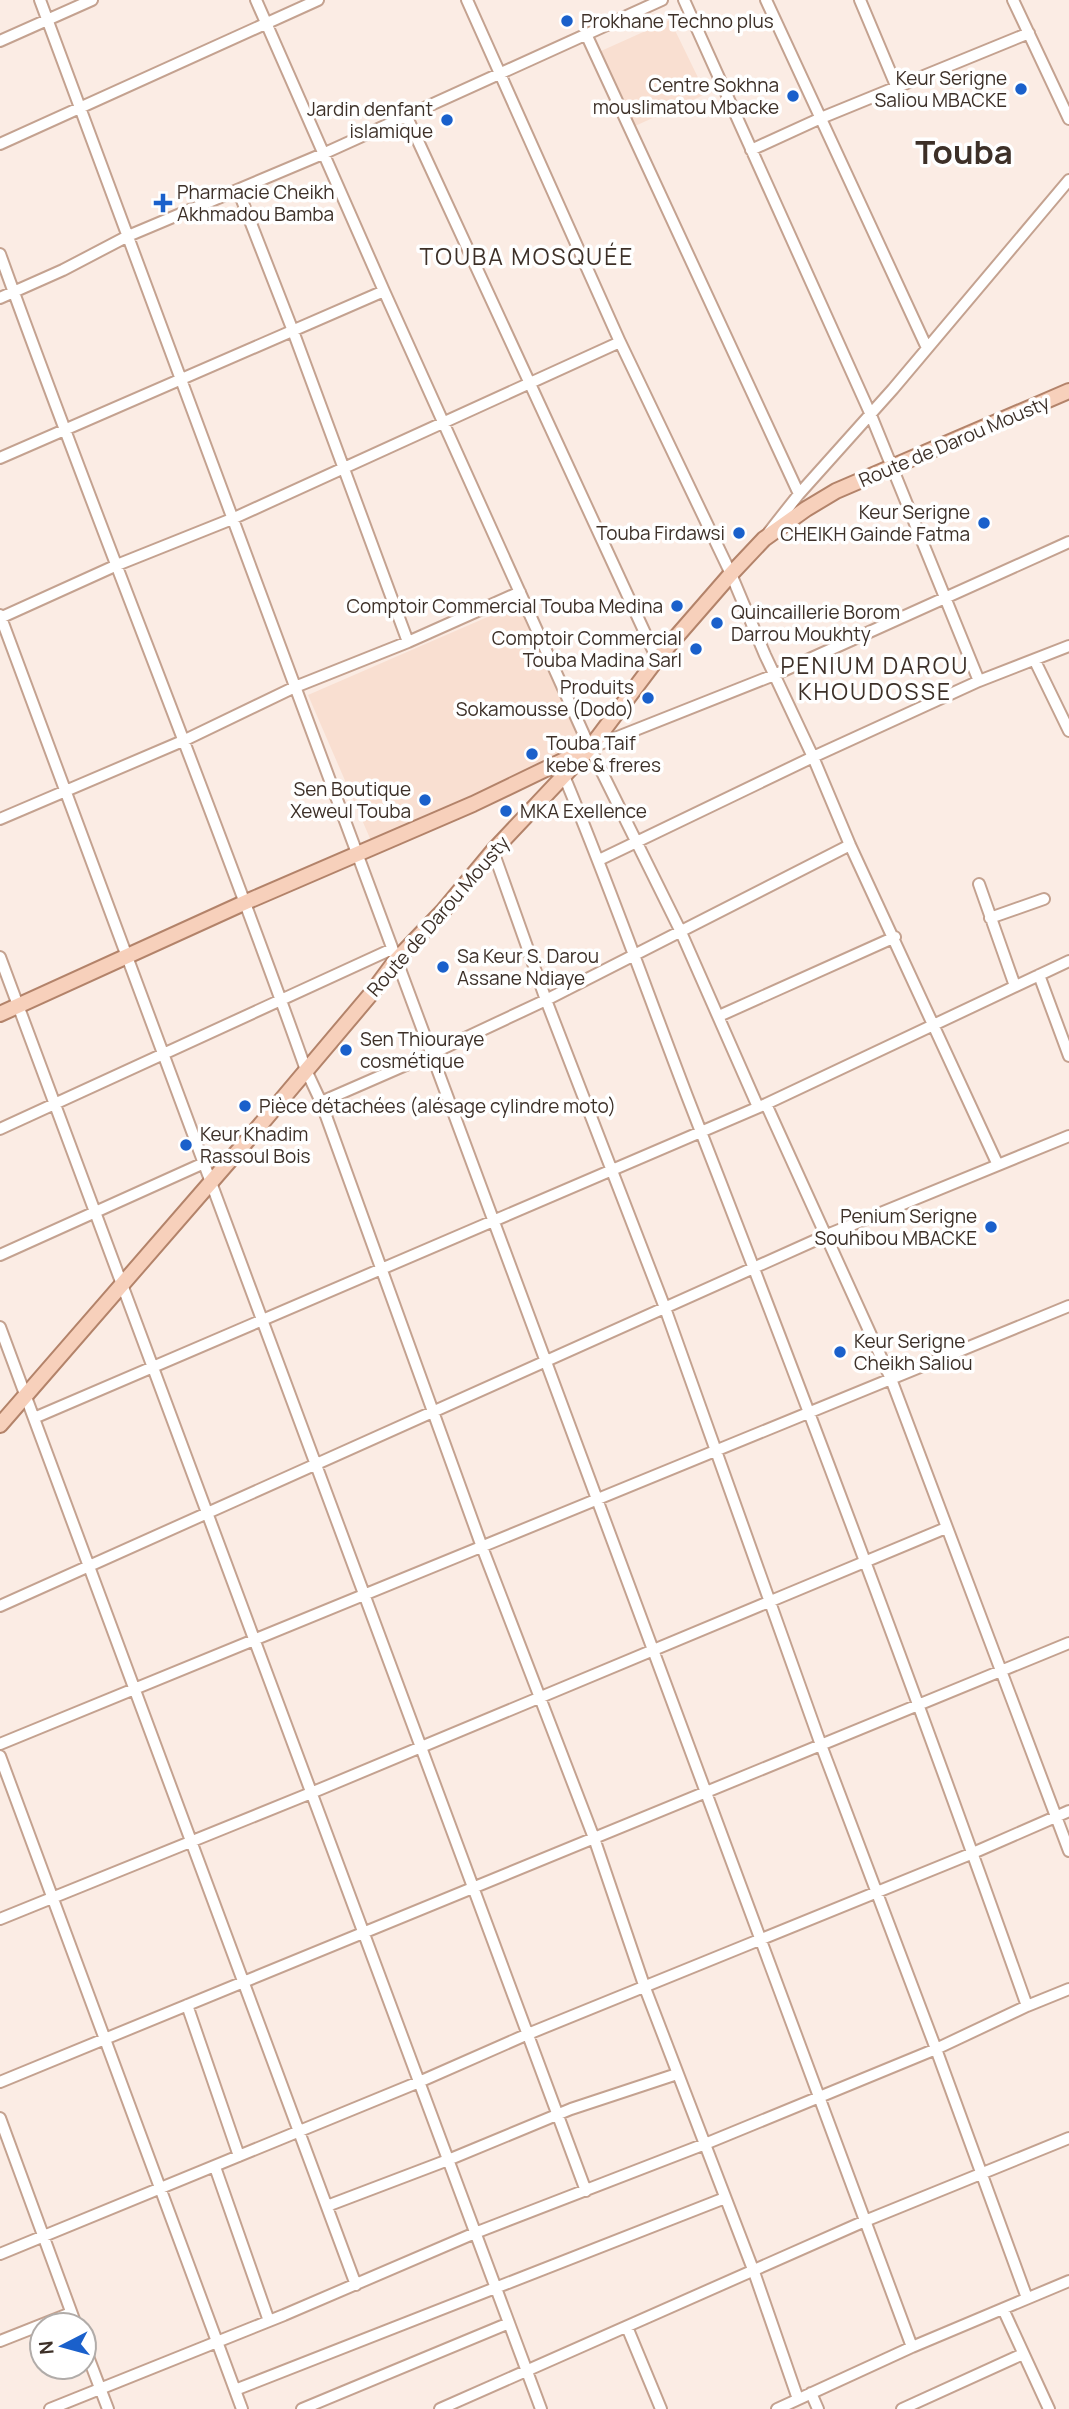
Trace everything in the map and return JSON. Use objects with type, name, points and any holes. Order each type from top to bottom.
[{"type":"main road","name":"Route de Darou Mousty","points":[[0,1425],[370,995],[394,954],[443,911],[493,851],[590,748],[657,659],[764,539],[836,491],[1069,391]]},
{"type":"main road","points":[[0,1014],[246,902],[473,804],[590,748]]},
{"type":"street","points":[[40,0],[912,2347]]},
{"type":"street","points":[[0,41],[92,0]]},
{"type":"street","points":[[257,0],[384,291],[590,748],[638,841],[762,1106],[827,1235],[891,1380],[1069,1852]]},
{"type":"street","points":[[0,144],[318,0]]},
{"type":"street","points":[[467,0],[620,342],[731,574],[850,845],[998,1163]]},
{"type":"street","points":[[0,298],[63,270],[128,236],[325,153],[662,0]]},
{"type":"street","points":[[684,0],[870,413],[979,681]]},
{"type":"street","points":[[766,0],[927,348]]},
{"type":"street","points":[[859,0],[897,88]]},
{"type":"street","points":[[1013,0],[1069,119]]},
{"type":"street","points":[[751,150],[821,118],[1029,33]]},
{"type":"street","points":[[586,34],[799,494]]},
{"type":"street","points":[[406,115],[657,659]]},
{"type":"street","points":[[764,539],[799,494],[1069,180]]},
{"type":"street","points":[[238,190],[408,642]]},
{"type":"street","points":[[0,254],[64,430],[246,902],[306,1070],[321,1102],[482,1547],[594,1838],[645,1988],[754,2272],[799,2399]]},
{"type":"street","points":[[0,458],[384,291]]},
{"type":"street","points":[[586,2190],[0,617],[117,565],[233,519],[620,342]]},
{"type":"street","points":[[590,748],[774,675],[1069,542]]},
{"type":"street","points":[[0,819],[185,740],[295,687],[408,642],[520,592]]},
{"type":"street","points":[[599,860],[979,681],[1069,646]]},
{"type":"street","points":[[1035,661],[1069,731]]},
{"type":"street","points":[[564,776],[599,860],[633,957],[754,1268],[973,1853],[1027,2006]]},
{"type":"street","points":[[321,1102],[546,1000],[850,845]]},
{"type":"street","points":[[493,851],[546,1000],[665,1308],[821,1745],[1027,2298]]},
{"type":"street","points":[[979,884],[1015,986]]},
{"type":"street","points":[[990,918],[1044,899]]},
{"type":"street","points":[[719,1016],[895,937]]},
{"type":"street","points":[[0,1129],[281,999],[394,954]]},
{"type":"street","points":[[0,957],[541,2409]]},
{"type":"street","points":[[34,1418],[762,1106],[1069,961]]},
{"type":"street","points":[[1039,975],[1069,1056]]},
{"type":"street","points":[[0,1606],[827,1235],[1069,1136]]},
{"type":"street","points":[[0,1255],[204,1163]]},
{"type":"street","points":[[0,1744],[1069,1306]]},
{"type":"street","points":[[0,1327],[356,2285]]},
{"type":"street","points":[[0,1919],[312,1793],[946,1528]]},
{"type":"street","points":[[0,2082],[1069,1643]]},
{"type":"street","points":[[0,1756],[242,2409]]},
{"type":"street","points":[[0,2254],[419,2082],[528,2034],[761,1941],[1069,1811]]},
{"type":"street","points":[[50,2409],[356,2285],[475,2233],[705,2144],[818,2095],[936,2049],[1069,1989]]},
{"type":"street","points":[[187,2005],[239,2156]]},
{"type":"street","points":[[327,2206],[558,2115],[677,2074]]},
{"type":"street","points":[[0,2118],[70,2311]]},
{"type":"street","points":[[440,2409],[865,2221],[1069,2138]]},
{"type":"street","points":[[215,2166],[269,2321]]},
{"type":"street","points":[[235,2390],[725,2198]]},
{"type":"street","points":[[777,2409],[912,2347],[1069,2281]]},
{"type":"street","points":[[1003,2309],[1049,2409]]},
{"type":"street","points":[[302,2409],[509,2323]]},
{"type":"street","points":[[627,2327],[662,2409]]},
{"type":"street","points":[[0,2341],[28,2330]]},
{"type":"street","points":[[902,2409],[1023,2354]]},
{"type":"street","points":[[98,2381],[108,2409]]},
{"type":"street","points":[[811,2393],[818,2409]]},
{"type":"shaded area","points":[[670,20],[706,94],[635,126],[601,51]]},
{"type":"shaded area","points":[[522,602],[586,750],[372,843],[308,695]]},
{"type":"place","name":"Prokhane Techno plus","points":[[567,21]]},
{"type":"place","name":"Keur Serigne Saliou MBACKE","points":[[1021,89]]},
{"type":"place","name":"Centre Sokhna mouslimatou Mbacke","points":[[793,96]]},
{"type":"place","name":"Jardin denfant islamique","points":[[447,120]]},
{"type":"place","name":"Pharmacie Cheikh Akhmadou Bamba","points":[[163,203]]},
{"type":"place","name":"Keur Serigne CHEIKH Gainde Fatma","points":[[984,523]]},
{"type":"place","name":"Touba Firdawsi","points":[[739,533]]},
{"type":"place","name":"Comptoir Commercial Touba Medina","points":[[677,606]]},
{"type":"place","name":"Quincaillerie Borom Darrou Moukhty","points":[[717,623]]},
{"type":"place","name":"Comptoir Commercial Touba Madina Sarl","points":[[696,649]]},
{"type":"place","name":"Produits Sokamousse (Dodo)","points":[[648,698]]},
{"type":"place","name":"Touba Taif kebe & freres","points":[[532,754]]},
{"type":"place","name":"Sen Boutique Xeweul Touba","points":[[425,800]]},
{"type":"place","name":"MKA Exellence","points":[[506,811]]},
{"type":"place","name":"Sa Keur S. Darou Assane Ndiaye","points":[[443,967]]},
{"type":"place","name":"Sen Thiouraye cosmétique","points":[[346,1050]]},
{"type":"place","name":"Pièce détachées (alésage cylindre moto)","points":[[245,1106]]},
{"type":"place","name":"Keur Khadim Rassoul Bois","points":[[186,1145]]},
{"type":"place","name":"Penium Serigne Souhibou MBACKE","points":[[991,1227]]},
{"type":"place","name":"Keur Serigne Cheikh Saliou","points":[[840,1352]]},
{"type":"district","name":"Touba","points":[[964,152]]},
{"type":"district","name":"TOUBA MOSQUÉE","points":[[527,257]]},
{"type":"district","name":"PENIUM DAROU KHOUDOSSE","points":[[875,679]]}]
